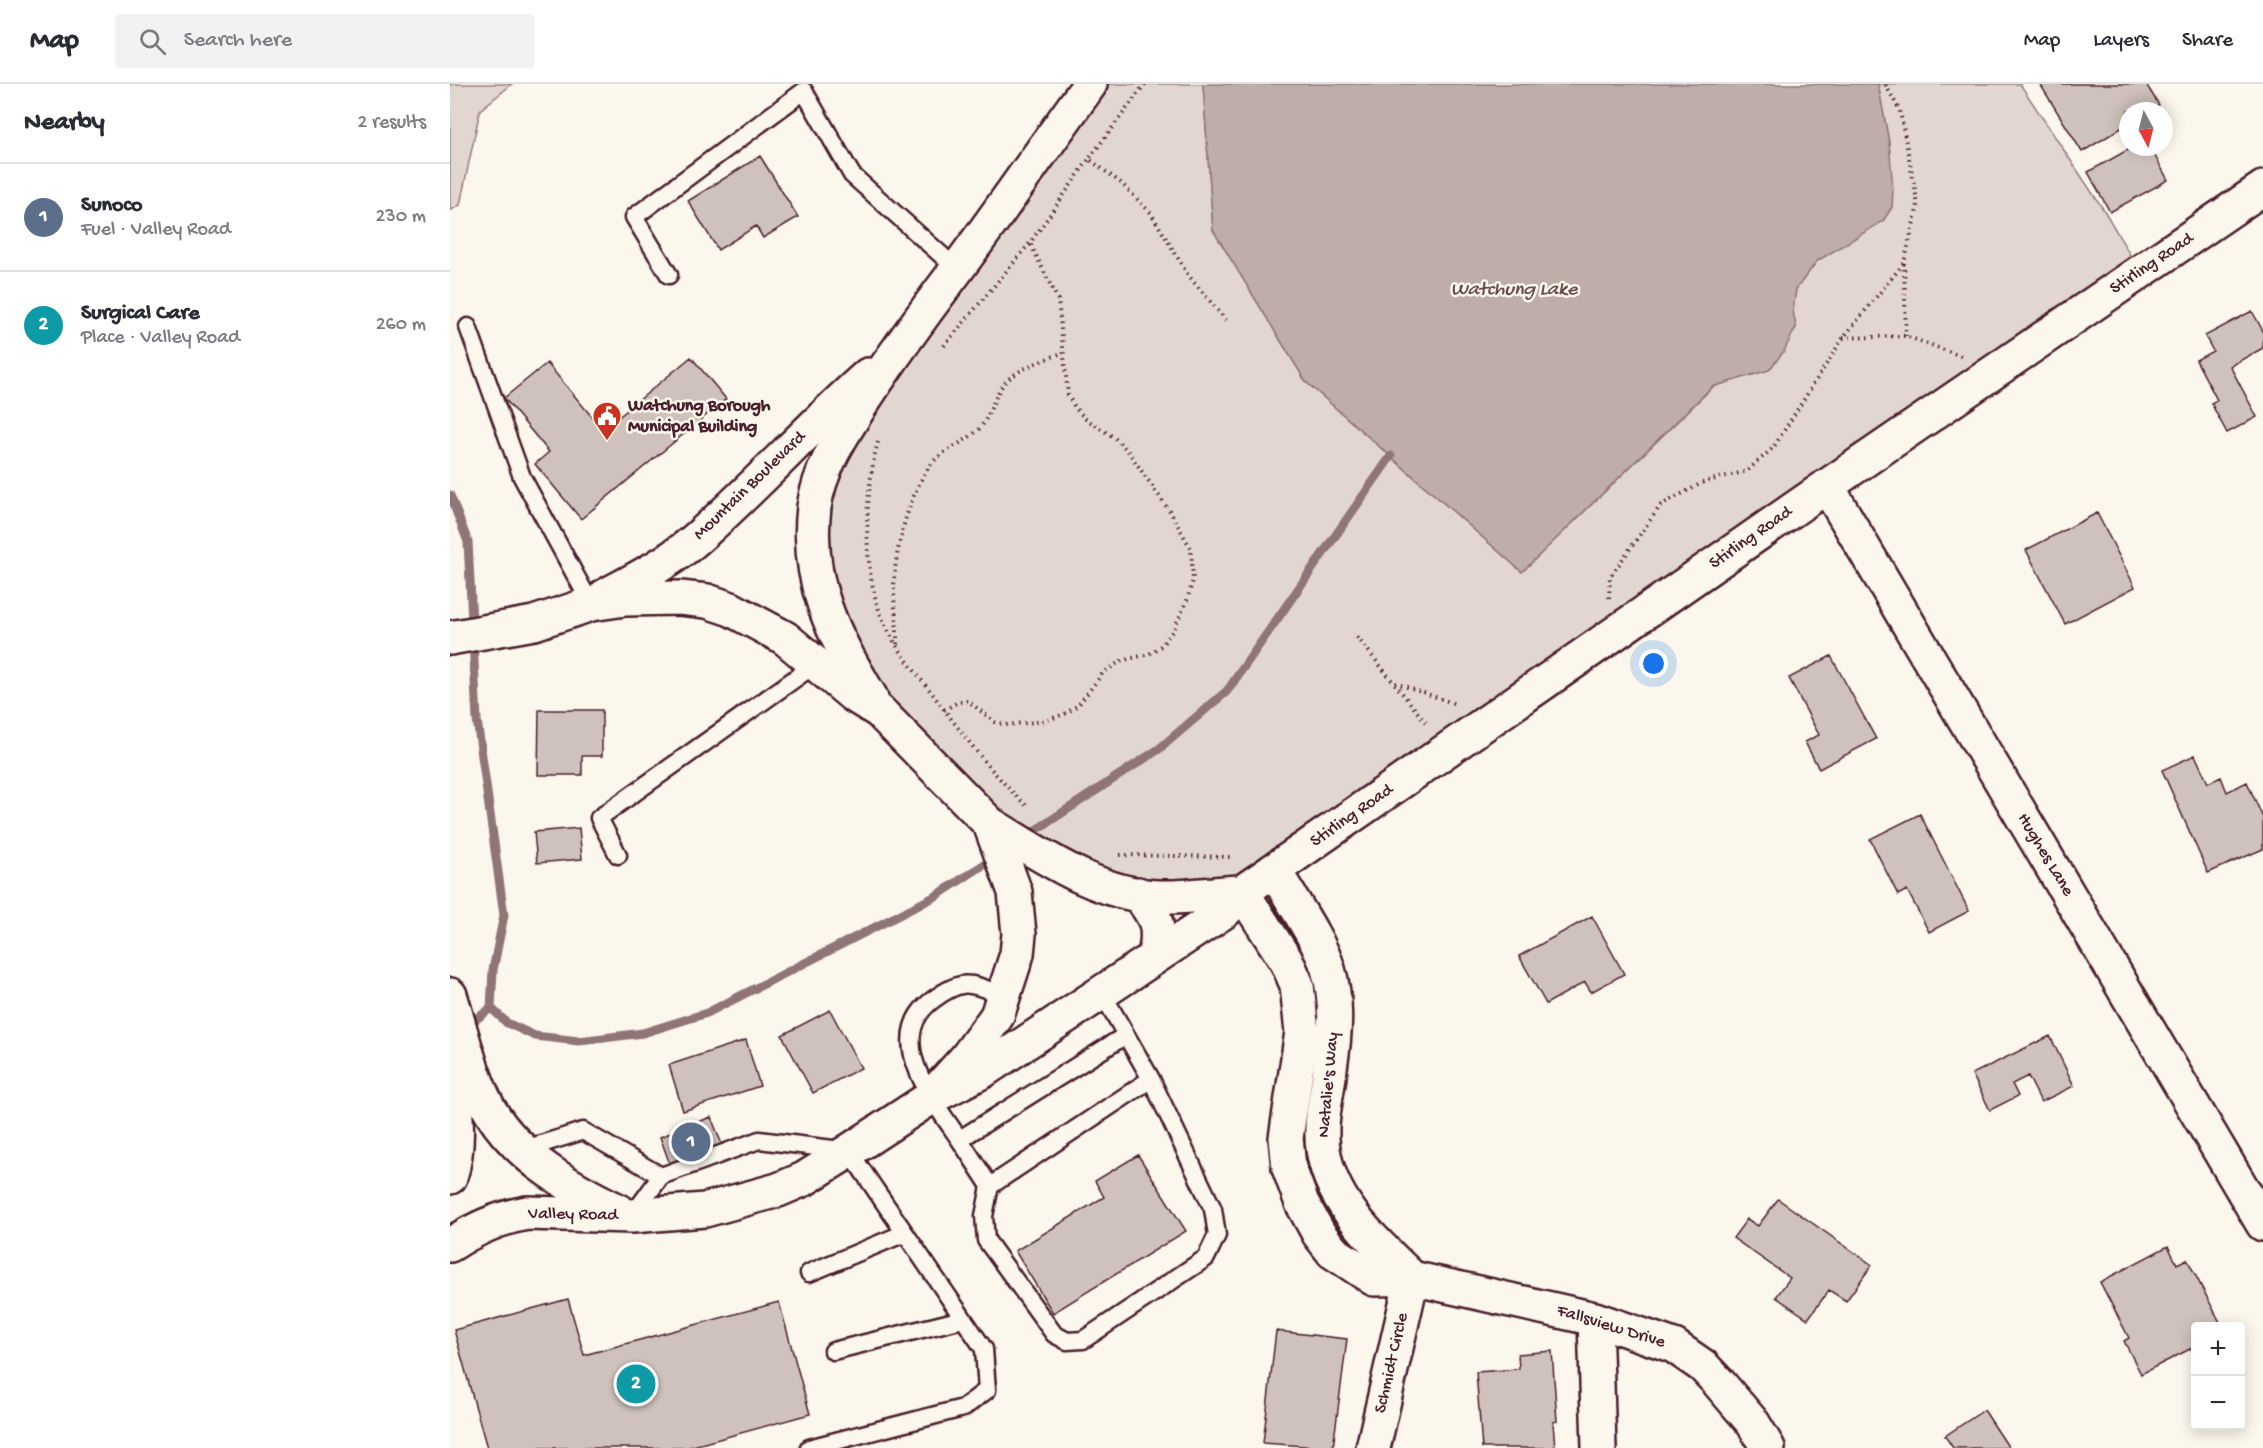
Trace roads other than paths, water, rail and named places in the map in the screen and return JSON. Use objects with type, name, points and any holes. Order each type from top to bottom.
[{"type":"street","name":"Mountain Boulevard","points":[[879,711],[837,640],[826,616],[819,589],[813,534],[818,490],[829,457],[896,351],[1090,84]]},
{"type":"street","name":"Stirling Road","points":[[930,1098],[983,1071],[1225,911],[1242,892],[1827,486],[2263,188]]},
{"type":"street","name":"Mountain Boulevard","points":[[591,603],[652,570],[694,541],[822,415],[896,351]]},
{"type":"street","name":"Hughes Lane","points":[[1827,486],[2263,1224]]},
{"type":"street","points":[[450,638],[522,625],[591,603],[652,598],[707,602],[761,623],[817,663],[853,695],[879,711],[990,824],[1077,876],[1138,894],[1176,897],[1242,892]]},
{"type":"street","points":[[450,614],[522,625]]},
{"type":"street","points":[[930,1098],[967,1057],[997,1016],[1006,997],[1017,954],[1019,934],[1015,892],[990,824]]},
{"type":"street","name":"Natalie's Way","points":[[1274,870],[1328,968],[1333,991],[1334,1041],[1322,1128],[1324,1156],[1332,1182],[1354,1220],[1412,1278]]},
{"type":"street","name":"Natalie's Way","points":[[1242,892],[1287,962],[1297,985],[1302,1032],[1286,1138],[1290,1168],[1302,1203],[1319,1234],[1333,1251],[1354,1267],[1374,1279],[1412,1278]]},
{"type":"street","points":[[1138,894],[1155,917],[1158,929],[1155,956]]},
{"type":"street","points":[[450,995],[468,1095],[456,1140],[450,1177]]},
{"type":"street","points":[[450,1057],[468,1095],[522,1150],[573,1187],[632,1216]]},
{"type":"street","name":"Valley Road","points":[[450,1245],[481,1226],[506,1216],[527,1213],[666,1215],[741,1202],[804,1179],[930,1098]]},
{"type":"street","name":"Fallsview Drive","points":[[1412,1278],[1595,1319],[1666,1343],[1703,1366],[1753,1423],[1768,1448]]},
{"type":"street","name":"Schmidt Circle","points":[[1373,1448],[1412,1278]]},
{"type":"street","points":[[1595,1319],[1599,1448]]},
{"type":"lane","points":[[669,275],[634,218],[804,87],[852,175],[957,269]]},
{"type":"lane","points":[[468,327],[522,477],[591,603]]},
{"type":"lane","points":[[618,855],[599,818],[817,663]]},
{"type":"lane","points":[[1006,997],[974,984],[952,985],[923,1007],[912,1033],[912,1058],[930,1098],[990,1186],[984,1216],[986,1240],[1054,1334],[1067,1341],[1083,1340],[1206,1258],[1217,1235],[1213,1209],[1151,1079],[1101,991]]},
{"type":"lane","points":[[960,1140],[1126,1035]]},
{"type":"lane","points":[[990,1186],[1151,1079]]},
{"type":"lane","points":[[522,1150],[583,1131],[661,1176]]},
{"type":"lane","points":[[632,1216],[661,1176],[759,1140],[849,1151],[984,1349],[987,1390],[963,1408],[809,1448]]},
{"type":"lane","points":[[809,1273],[905,1233]]},
{"type":"lane","points":[[833,1351],[963,1319]]},
{"type":"water","name":"Watchung Lake","points":[[1203,84],[1878,84],[1889,142],[1892,207],[1883,221],[1817,261],[1796,289],[1793,311],[1796,327],[1784,351],[1769,370],[1712,387],[1522,572],[1306,382],[1213,230]]},
{"type":"waterway","points":[[1024,838],[1159,749],[1227,691],[1391,456]]},
{"type":"waterway","points":[[450,495],[468,542],[477,720],[504,915],[493,970],[491,1008],[507,1023],[535,1036],[579,1041],[643,1033],[707,1013],[936,896],[997,856]]},
{"type":"waterway","points":[[466,1027],[491,1008]]},
{"type":"place","name":"Watchung Borough Municipal Building","points":[[607,442]]},
{"type":"place","name":"Sunoco","points":[[691,1142]]},
{"type":"place","name":"Surgical Care","points":[[636,1384]]}]
